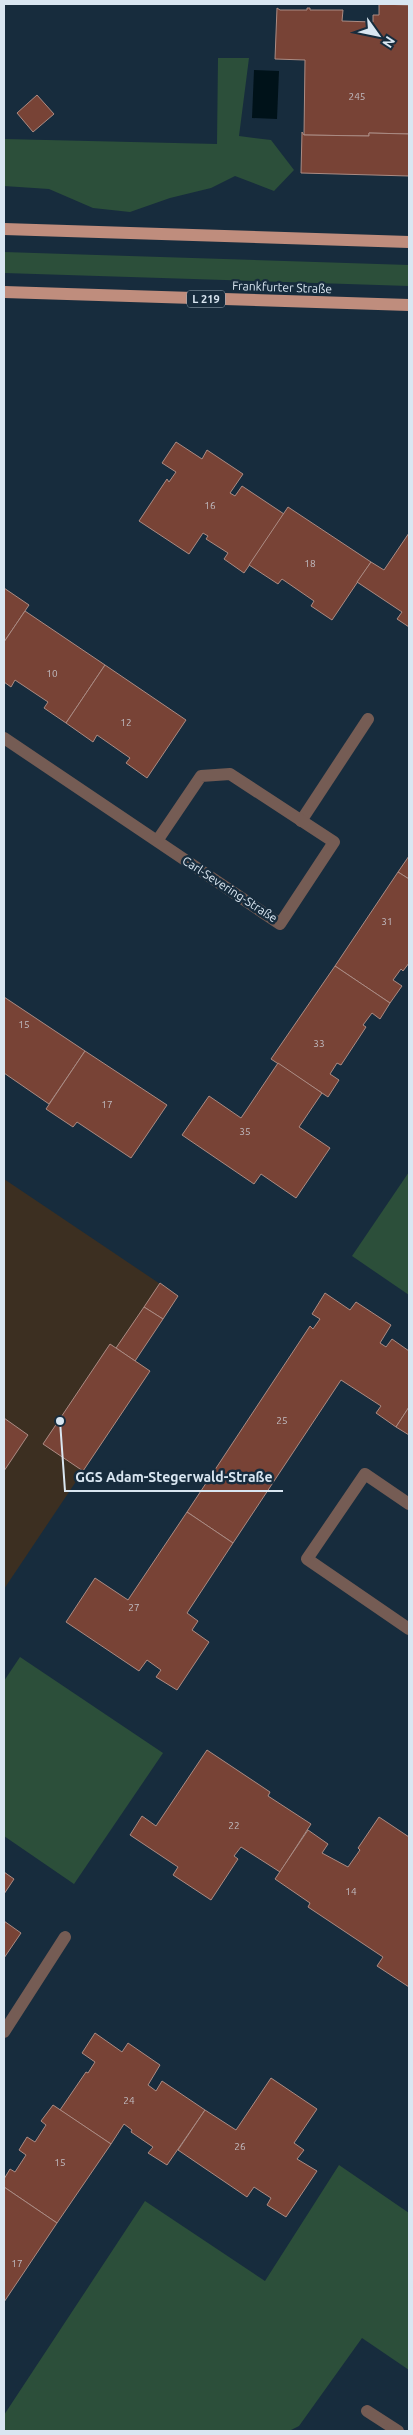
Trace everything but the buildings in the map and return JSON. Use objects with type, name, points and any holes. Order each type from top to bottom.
[{"type":"main road","points":[[4,230],[409,242]]},
{"type":"main road","name":"Frankfurter Straße","points":[[4,292],[409,305]]},
{"type":"street","points":[[301,821],[368,720]]},
{"type":"street","name":"Carl-Severing-Straße","points":[[4,738],[280,924],[334,842],[230,774],[201,776],[157,841]]},
{"type":"street","points":[[409,1504],[365,1474],[307,1559],[409,1629]]},
{"type":"street","points":[[4,2032],[65,1937]]},
{"type":"street","points":[[368,2411],[398,2431]]},
{"type":"shaded area","points":[[254,70],[279,71],[277,119],[252,118]]},
{"type":"shaded area","points":[[4,1179],[178,1296],[135,1360],[150,1371],[4,1589]]},
{"type":"green space","points":[[218,58],[249,58],[239,136],[271,140],[294,170],[274,191],[235,176],[211,188],[170,198],[130,212],[93,208],[49,189],[4,186],[4,139],[217,144]]},
{"type":"green space","points":[[4,252],[409,265],[409,286],[4,273]]},
{"type":"green space","points":[[409,1172],[409,1295],[352,1256]]},
{"type":"green space","points":[[20,1657],[163,1753],[74,1884],[4,1836],[4,1681]]},
{"type":"green space","points":[[339,2165],[409,2213],[409,2370],[362,2338],[299,2426],[289,2431],[4,2431],[4,2415],[145,2201],[265,2281]]},
{"type":"place","name":"GGS Adam-Stegerwald-Straße","points":[[60,1421]]}]
